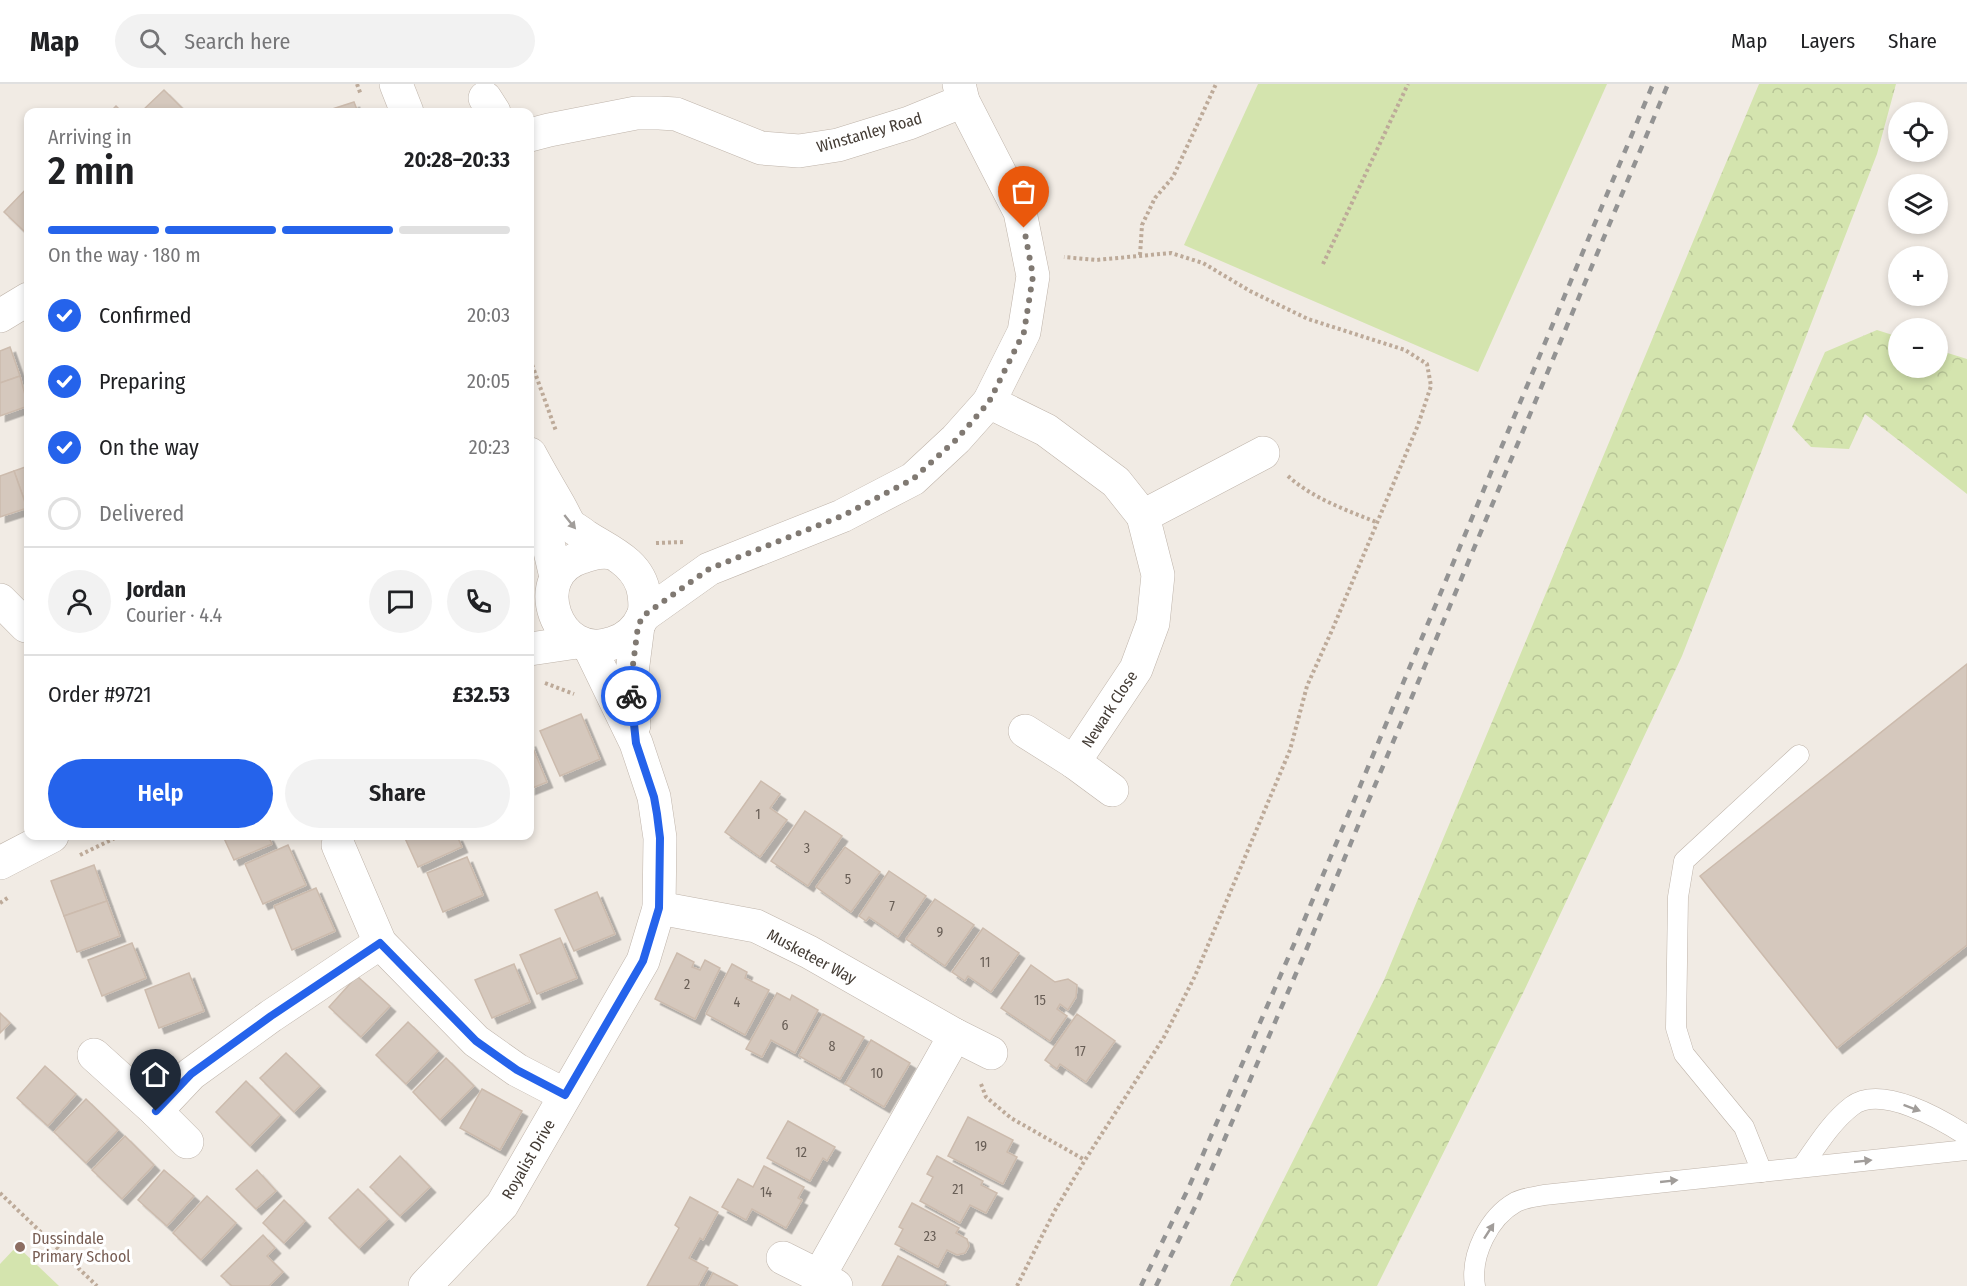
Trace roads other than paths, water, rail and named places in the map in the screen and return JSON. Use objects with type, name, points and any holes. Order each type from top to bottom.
[{"type":"street","points":[[396,84],[405,108]]},
{"type":"street","name":"Winstanley Road","points":[[534,134],[636,113],[659,112],[676,114],[761,148],[799,151],[838,145],[889,129],[961,92],[1020,212],[1033,276],[1024,332],[989,402],[956,440],[913,479],[842,516],[709,569],[640,621]]},
{"type":"street","points":[[0,316],[24,301]]},
{"type":"street","name":"Newark Close","points":[[989,402],[1046,430],[1116,482],[1143,516],[1158,575],[1153,623],[1136,669],[1074,762]]},
{"type":"street","points":[[1143,516],[1263,453]]},
{"type":"street","points":[[534,461],[571,526],[620,557],[642,581],[646,604],[640,621],[624,639],[607,646],[583,644],[534,649]]},
{"type":"street","points":[[534,492],[546,590],[554,617],[568,635],[583,644]]},
{"type":"street","points":[[546,590],[570,560],[600,551],[620,557]]},
{"type":"street","name":"Winstanley Road","points":[[620,557],[661,569],[709,569]]},
{"type":"street","points":[[0,600],[24,624]]},
{"type":"street","name":"Royalist Drive","points":[[636,743],[630,688],[640,621]]},
{"type":"street","name":"Royalist Drive","points":[[425,1286],[502,1205],[643,961],[659,908],[660,838],[654,797],[636,743],[583,644]]},
{"type":"street","name":"Newark Close","points":[[1025,731],[1074,762],[1112,790]]},
{"type":"street","points":[[0,863],[44,840]]},
{"type":"street","points":[[338,845],[380,943],[476,1041],[517,1070],[565,1095]]},
{"type":"street","name":"Musketeer Way","points":[[659,908],[756,926],[809,952],[955,1035],[985,1066]]},
{"type":"street","points":[[156,1111],[191,1074],[271,1016],[380,943]]},
{"type":"street","points":[[783,1258],[827,1281],[955,1035]]},
{"type":"street","points":[[94,1055],[187,1142]]},
{"type":"lane","points":[[1762,1172],[1744,1127],[1684,1054],[1676,1028],[1678,897],[1684,861],[1799,755]]},
{"type":"lane","points":[[1802,1167],[1845,1113],[1852,1106],[1867,1098],[1894,1101],[1938,1117],[1967,1136]]},
{"type":"lane","points":[[1475,1286],[1478,1250],[1500,1214],[1517,1202],[1544,1195],[1967,1150]]},
{"type":"railway","points":[[1141,1286],[1188,1189],[1298,935],[1653,84]]},
{"type":"railway","points":[[1156,1286],[1197,1203],[1307,948],[1668,84]]},
{"type":"place","name":"Dussindale Primary School","points":[[20,1247]]}]
